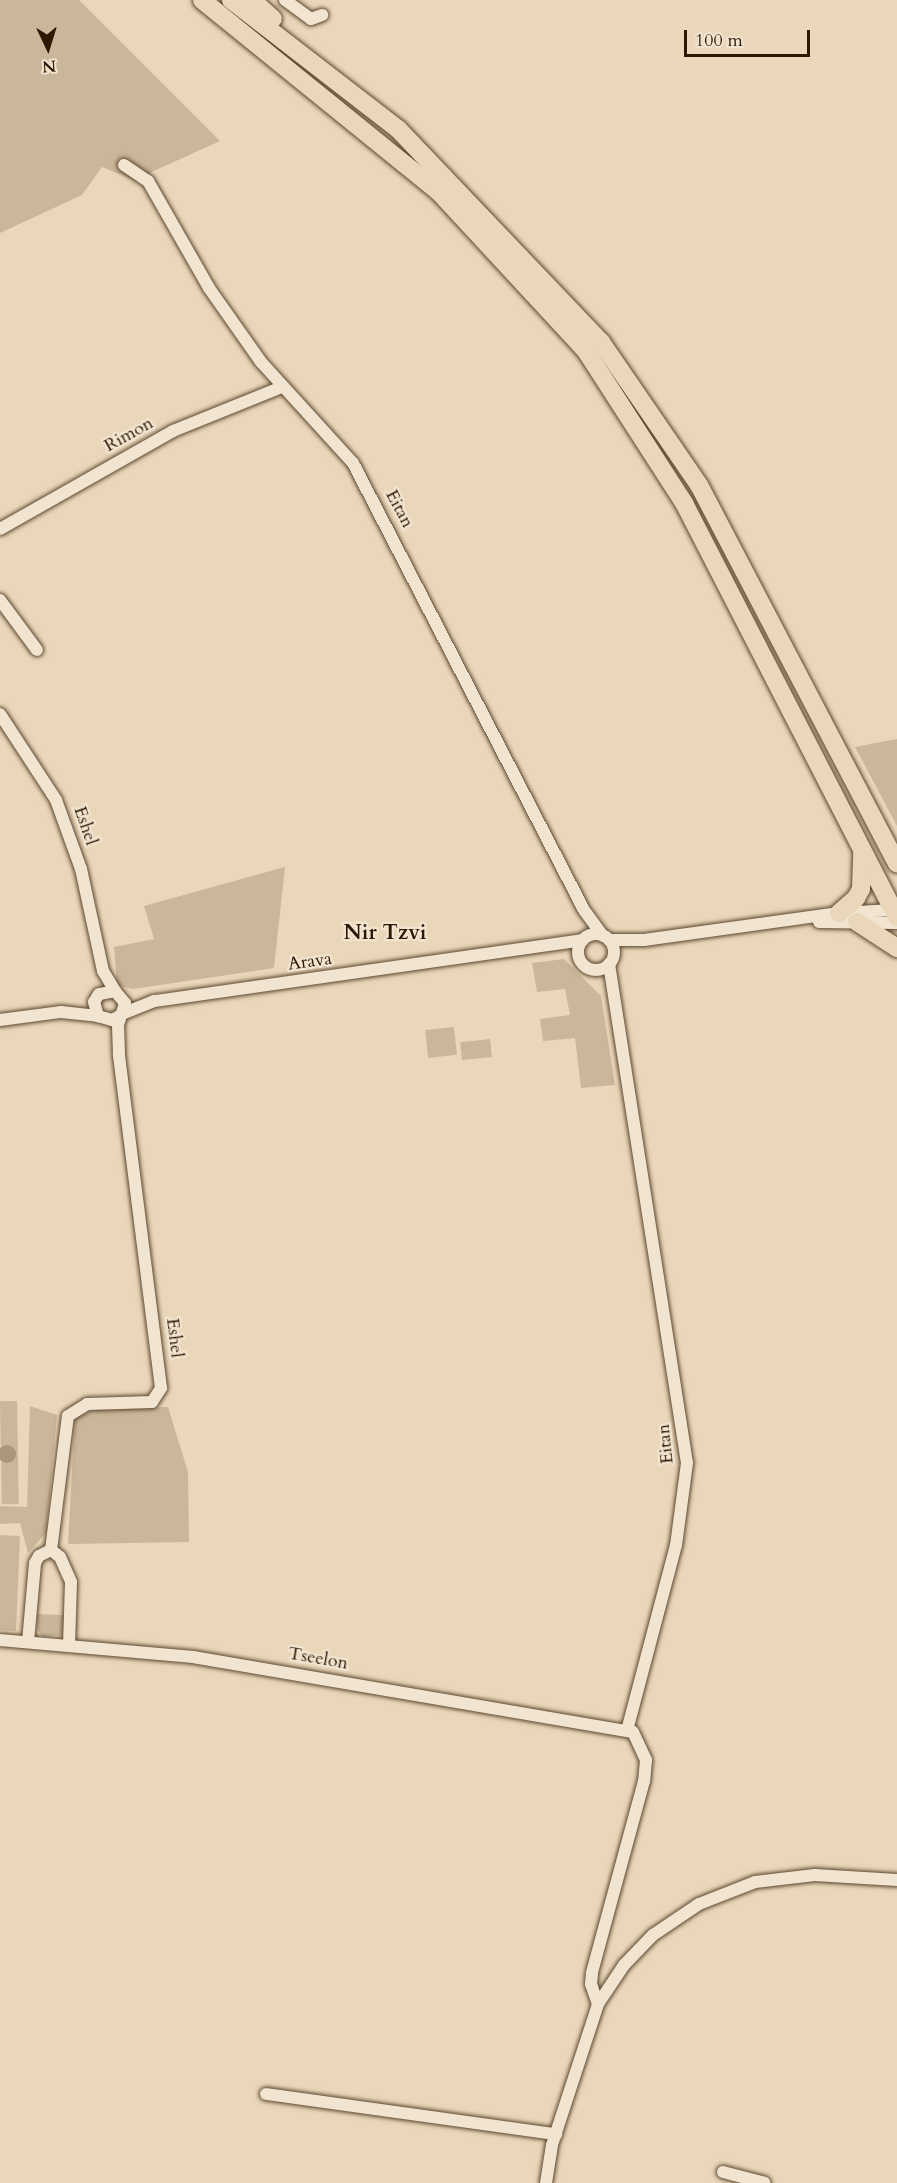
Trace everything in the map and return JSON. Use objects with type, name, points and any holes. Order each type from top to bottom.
[{"type":"highway","points":[[202,0],[439,192],[586,351],[684,503],[896,917]]},
{"type":"highway","points":[[231,0],[399,130],[460,190],[601,342],[648,405],[699,485],[895,857]]},
{"type":"highway","points":[[252,0],[363,101]]},
{"type":"highway","points":[[839,913],[856,898],[861,889],[862,850]]},
{"type":"highway","points":[[857,922],[897,948]]},
{"type":"street","points":[[285,0],[311,19],[322,15]]},
{"type":"street","name":"Eitan","points":[[124,165],[148,181],[209,288],[282,387],[353,463],[584,910],[606,938]]},
{"type":"street","name":"Rimon","points":[[0,529],[173,431],[282,387]]},
{"type":"street","points":[[0,600],[37,650]]},
{"type":"street","name":"Eshel","points":[[0,714],[48,783],[65,820],[81,869],[101,964],[98,996]]},
{"type":"street","name":"Eitan","points":[[583,939],[584,910]]},
{"type":"street","points":[[644,940],[610,962],[585,965],[578,952],[583,939],[644,940],[839,913],[896,917]]},
{"type":"street","points":[[779,922],[857,922],[896,917]]},
{"type":"street","points":[[606,938],[613,947],[610,962]]},
{"type":"street","name":"Arava","points":[[121,1015],[155,1001],[542,948],[583,939]]},
{"type":"street","name":"Arava","points":[[542,948],[560,950],[585,965]]},
{"type":"street","name":"Eitan","points":[[610,962],[613,1000],[687,1463],[676,1545],[627,1730]]},
{"type":"street","name":"Eshel","points":[[101,964],[118,993]]},
{"type":"street","name":"Eitan","points":[[585,965],[613,1000]]},
{"type":"street","points":[[0,1020],[61,1012],[112,1020],[121,1015],[125,1003],[118,993],[98,996],[61,1012]]},
{"type":"street","name":"Arava","points":[[118,993],[155,1001]]},
{"type":"street","points":[[98,996],[94,1007],[100,1017]]},
{"type":"street","name":"Eshel","points":[[51,1550],[68,1416],[87,1404],[152,1402],[161,1388],[119,1054],[121,1015]]},
{"type":"street","name":"Eshel","points":[[100,1017],[119,1054]]},
{"type":"street","points":[[28,1642],[35,1563],[39,1556],[51,1550],[60,1557],[71,1582],[69,1646]]},
{"type":"street","name":"Tseelon","points":[[0,1640],[210,1660],[627,1730]]},
{"type":"street","points":[[598,2004],[591,1984],[592,1973],[646,1768],[638,1736],[627,1730]]},
{"type":"street","points":[[546,2183],[556,2134],[598,2004],[624,1965],[653,1935],[681,1914],[718,1895],[754,1881],[794,1875],[897,1880]]},
{"type":"street","points":[[266,2094],[556,2134]]},
{"type":"street","points":[[723,2172],[765,2183]]},
{"type":"shaded area","points":[[0,0],[79,0],[220,141],[134,180],[102,167],[82,195],[0,233]]},
{"type":"shaded area","points":[[897,739],[897,826],[855,747]]},
{"type":"shaded area","points":[[285,867],[274,968],[133,989],[117,985],[114,947],[154,939],[144,906]]},
{"type":"shaded area","points":[[564,959],[601,996],[615,1085],[581,1088],[575,1038],[543,1041],[540,1019],[570,1015],[565,989],[537,992],[532,963]]},
{"type":"shaded area","points":[[454,1027],[457,1055],[428,1058],[425,1030]]},
{"type":"shaded area","points":[[490,1039],[492,1057],[462,1060],[460,1042]]},
{"type":"shaded area","points":[[0,1401],[17,1401],[19,1504],[2,1504]]},
{"type":"shaded area","points":[[30,1406],[57,1415],[46,1533],[28,1553],[20,1523],[0,1524],[0,1506],[27,1507]]},
{"type":"shaded area","points":[[168,1407],[188,1472],[189,1542],[68,1544],[75,1417],[95,1410]]},
{"type":"shaded area","points":[[7,1445],[13,1448],[16,1454],[13,1460],[7,1463],[1,1460],[-2,1454],[1,1448]]},
{"type":"shaded area","points":[[0,1535],[20,1536],[16,1631],[0,1630]]},
{"type":"shaded area","points":[[37,1614],[65,1615],[62,1635],[42,1636],[37,1629]]},
{"type":"district","name":"Nir Tzvi","points":[[385,933]]}]
